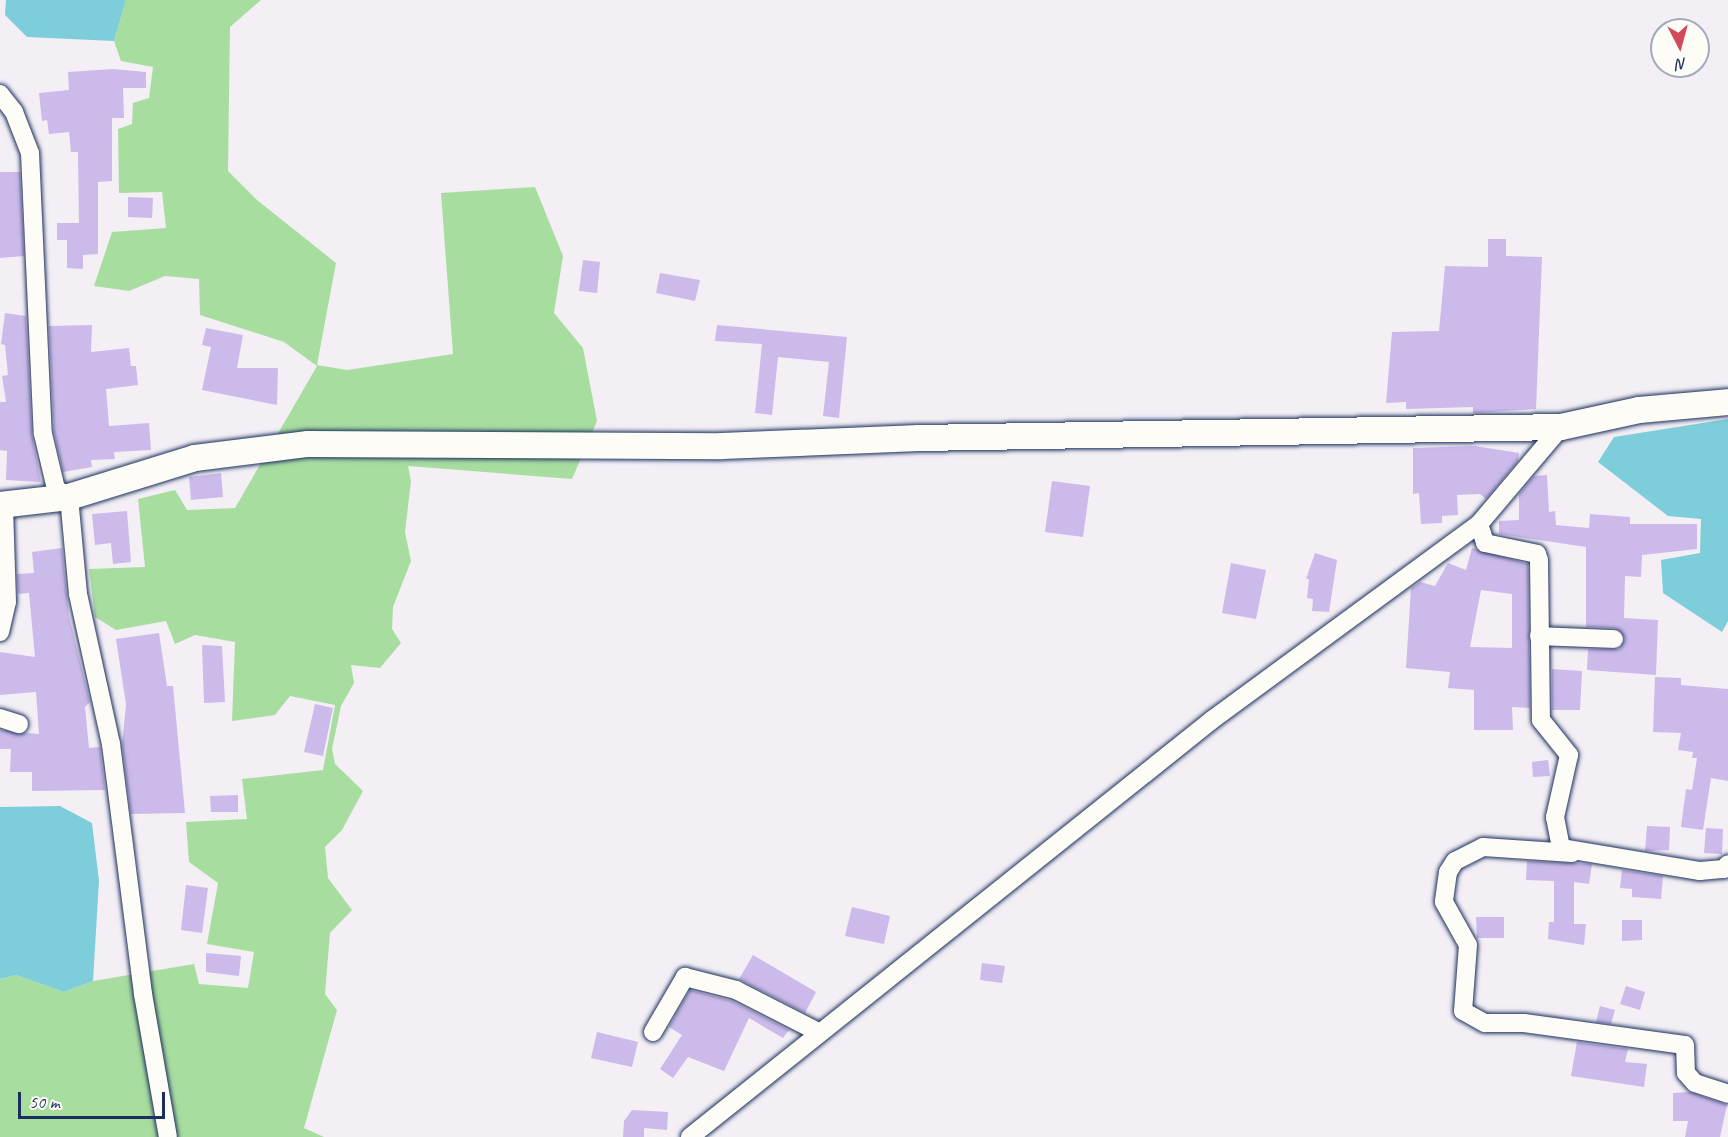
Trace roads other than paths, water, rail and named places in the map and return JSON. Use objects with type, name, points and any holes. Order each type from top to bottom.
[{"type":"main road","points":[[2,506],[69,497],[195,458],[308,444],[722,446],[919,438],[1561,427],[1639,410],[1728,402]]},
{"type":"street","points":[[0,94],[14,112],[30,153],[43,434],[56,489],[69,497],[78,594],[111,744],[143,994],[168,1137]]},
{"type":"street","points":[[690,1137],[1212,720],[1479,524],[1561,427]]},
{"type":"street","points":[[0,632],[7,602],[2,506]]},
{"type":"street","points":[[1479,524],[1485,543],[1537,554],[1541,720],[1569,755],[1555,817],[1561,848],[1572,853]]},
{"type":"street","points":[[1539,636],[1614,639]]},
{"type":"street","points":[[0,718],[19,724]]},
{"type":"street","points":[[1728,864],[1724,869],[1700,871],[1572,853],[1483,847],[1455,861],[1448,872],[1444,902],[1468,945],[1463,1011],[1485,1023],[1578,1029],[1685,1045],[1686,1073],[1695,1083],[1728,1094]]},
{"type":"street","points":[[653,1032],[685,976],[736,990],[820,1033]]},
{"type":"water","points":[[6,0],[126,0],[114,41],[27,37],[5,15]]},
{"type":"water","points":[[1728,419],[1728,621],[1722,632],[1663,593],[1661,560],[1700,553],[1701,519],[1668,516],[1598,462],[1614,437]]},
{"type":"water","points":[[60,806],[92,823],[99,881],[93,981],[64,992],[16,975],[0,979],[0,807]]}]
